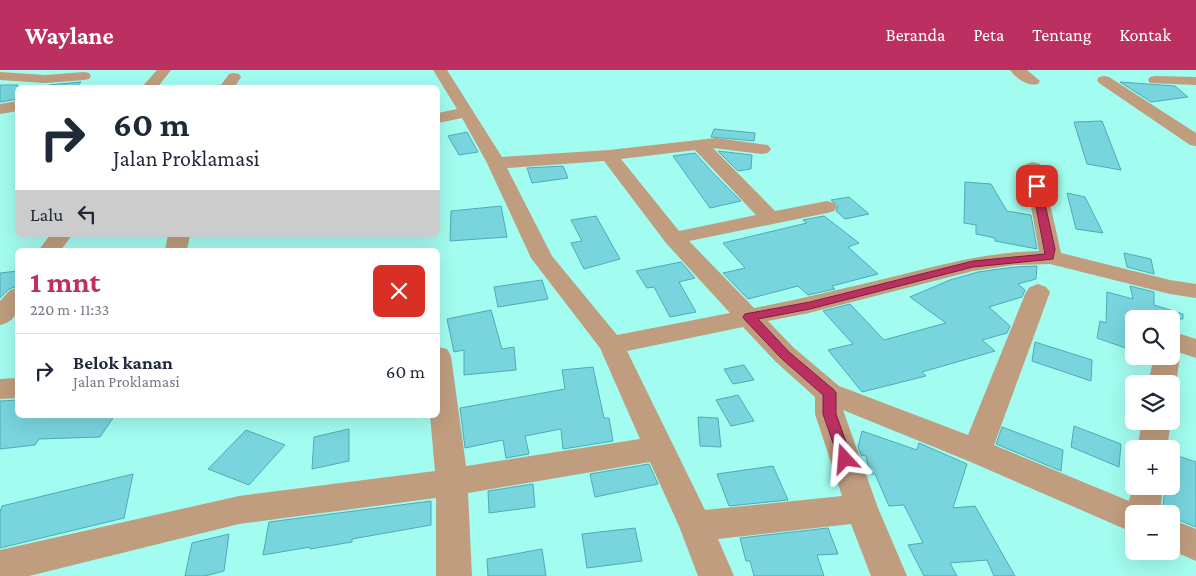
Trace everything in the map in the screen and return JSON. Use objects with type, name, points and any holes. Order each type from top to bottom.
[{"type":"street","points":[[151,85],[164,70]]},
{"type":"street","points":[[440,70],[496,163],[542,258],[611,345],[696,526],[716,576]]},
{"type":"street","points":[[1017,70],[1033,81]]},
{"type":"street","points":[[0,76],[45,79],[84,76]]},
{"type":"street","points":[[1104,80],[1196,141]]},
{"type":"street","points":[[1155,80],[1196,81]]},
{"type":"street","points":[[0,109],[15,106]]},
{"type":"street","points":[[440,118],[467,112]]},
{"type":"street","points":[[496,163],[609,155],[716,143],[762,149]]},
{"type":"street","points":[[698,144],[770,218]]},
{"type":"street","points":[[609,155],[674,238],[785,355],[830,393],[977,450],[1125,514]]},
{"type":"street","points":[[1033,168],[1050,256]]},
{"type":"street","points":[[674,238],[827,207]]},
{"type":"street","points":[[51,248],[60,237]]},
{"type":"street","points":[[611,345],[810,305],[973,264],[1014,258],[1050,256],[1170,288],[1196,291]]},
{"type":"street","points":[[977,450],[1038,292]]},
{"type":"street","points":[[0,317],[15,299]]},
{"type":"street","points":[[1180,343],[1196,349]]},
{"type":"street","points":[[440,374],[452,482],[454,576]]},
{"type":"street","points":[[0,388],[15,388]]},
{"type":"street","points":[[830,393],[830,414],[862,508],[890,576]]},
{"type":"street","points":[[0,568],[90,544],[239,510],[452,482],[659,448]]},
{"type":"street","points":[[696,526],[862,508]]},
{"type":"street","points":[[1180,538],[1196,545]]},
{"type":"building","points":[[81,82],[78,85],[49,85]]},
{"type":"building","points":[[1120,82],[1175,86],[1188,97],[1151,102]]},
{"type":"building","points":[[0,85],[15,85],[15,100],[0,102]]},
{"type":"building","points":[[1102,121],[1121,170],[1087,164],[1074,122]]},
{"type":"building","points":[[714,129],[755,133],[754,141],[711,137]]},
{"type":"building","points":[[467,132],[478,152],[459,155],[448,136]]},
{"type":"building","points":[[718,151],[752,155],[751,169],[738,171]]},
{"type":"building","points":[[695,153],[741,201],[710,208],[673,156]]},
{"type":"building","points":[[563,166],[568,178],[532,183],[527,168]]},
{"type":"building","points":[[965,182],[991,184],[1007,211],[1031,215],[1037,249],[995,241],[995,238],[976,234],[976,225],[964,223]]},
{"type":"building","points":[[1067,193],[1085,197],[1103,233],[1076,229]]},
{"type":"building","points":[[849,197],[869,214],[845,219],[836,211],[838,206],[831,200]]},
{"type":"building","points":[[501,206],[507,237],[450,241],[451,211]]},
{"type":"building","points":[[596,216],[620,259],[584,269],[571,243],[582,241],[571,220]]},
{"type":"building","points":[[824,216],[859,243],[848,247],[878,274],[832,286],[835,289],[808,295],[798,286],[748,299],[723,273],[745,268],[723,243],[807,223],[803,220]]},
{"type":"building","points":[[1124,253],[1151,259],[1154,274],[1127,267]]},
{"type":"building","points":[[681,262],[695,278],[679,282],[696,312],[670,317],[654,287],[647,288],[636,271]]},
{"type":"building","points":[[1037,266],[1036,279],[1018,284],[1025,290],[1022,297],[989,307],[1010,326],[1007,333],[982,340],[995,351],[922,372],[926,376],[862,392],[828,350],[853,344],[823,311],[850,304],[884,340],[946,323],[910,297],[950,280],[978,272]]},
{"type":"building","points":[[15,271],[15,287],[9,289],[0,298],[0,273]]},
{"type":"building","points":[[542,280],[548,299],[498,307],[494,287]]},
{"type":"building","points":[[1130,286],[1154,292],[1154,305],[1170,310],[1125,310],[1125,348],[1097,338],[1100,321],[1106,323],[1107,292],[1133,299]]},
{"type":"building","points":[[491,310],[502,349],[514,347],[516,370],[464,375],[464,350],[454,352],[447,319]]},
{"type":"building","points":[[1180,313],[1183,314],[1183,319],[1180,319]]},
{"type":"building","points":[[1035,342],[1092,360],[1091,381],[1032,361]]},
{"type":"building","points":[[744,365],[754,380],[733,384],[724,369]]},
{"type":"building","points":[[593,367],[604,418],[609,418],[613,441],[563,449],[561,429],[525,436],[529,454],[506,458],[503,440],[465,448],[460,408],[565,389],[562,370]]},
{"type":"building","points":[[738,395],[754,421],[731,426],[716,400]]},
{"type":"building","points":[[15,400],[15,418],[113,418],[100,437],[39,439],[35,445],[0,449],[0,401]]},
{"type":"building","points":[[698,417],[718,418],[721,447],[700,446]]},
{"type":"building","points":[[1074,426],[1121,444],[1119,467],[1071,447]]},
{"type":"building","points":[[1002,427],[1063,450],[1061,471],[996,444]]},
{"type":"building","points":[[349,429],[349,461],[312,469],[314,437]]},
{"type":"building","points":[[246,430],[285,445],[249,485],[208,469]]},
{"type":"building","points":[[862,431],[917,450],[919,443],[967,464],[953,508],[975,506],[1015,576],[994,576],[987,560],[950,563],[957,576],[924,576],[908,545],[923,543],[904,505],[889,506],[875,474],[870,474],[866,456],[861,455],[858,447]]},
{"type":"building","points":[[1180,457],[1196,462],[1196,527],[1180,521],[1180,505],[1163,505],[1164,495],[1180,495]]},
{"type":"building","points":[[649,464],[658,484],[595,497],[590,474]]},
{"type":"building","points":[[773,466],[788,500],[729,506],[717,474]]},
{"type":"building","points":[[133,474],[124,518],[0,548],[0,512],[2,506]]},
{"type":"building","points":[[533,484],[535,507],[489,513],[488,491]]},
{"type":"building","points":[[431,501],[431,525],[352,539],[352,542],[263,555],[269,522]]},
{"type":"building","points":[[635,528],[642,561],[587,568],[582,534]]},
{"type":"building","points":[[828,528],[838,554],[817,555],[824,576],[754,576],[750,561],[746,561],[740,538]]},
{"type":"building","points":[[229,534],[224,571],[205,576],[185,576],[192,543]]},
{"type":"building","points":[[542,549],[546,576],[488,576],[487,559]]},
{"type":"route","points":[[845,459],[830,414],[830,393],[785,355],[749,317],[810,305],[973,264],[1014,258],[1050,256],[1037,186]]}]
